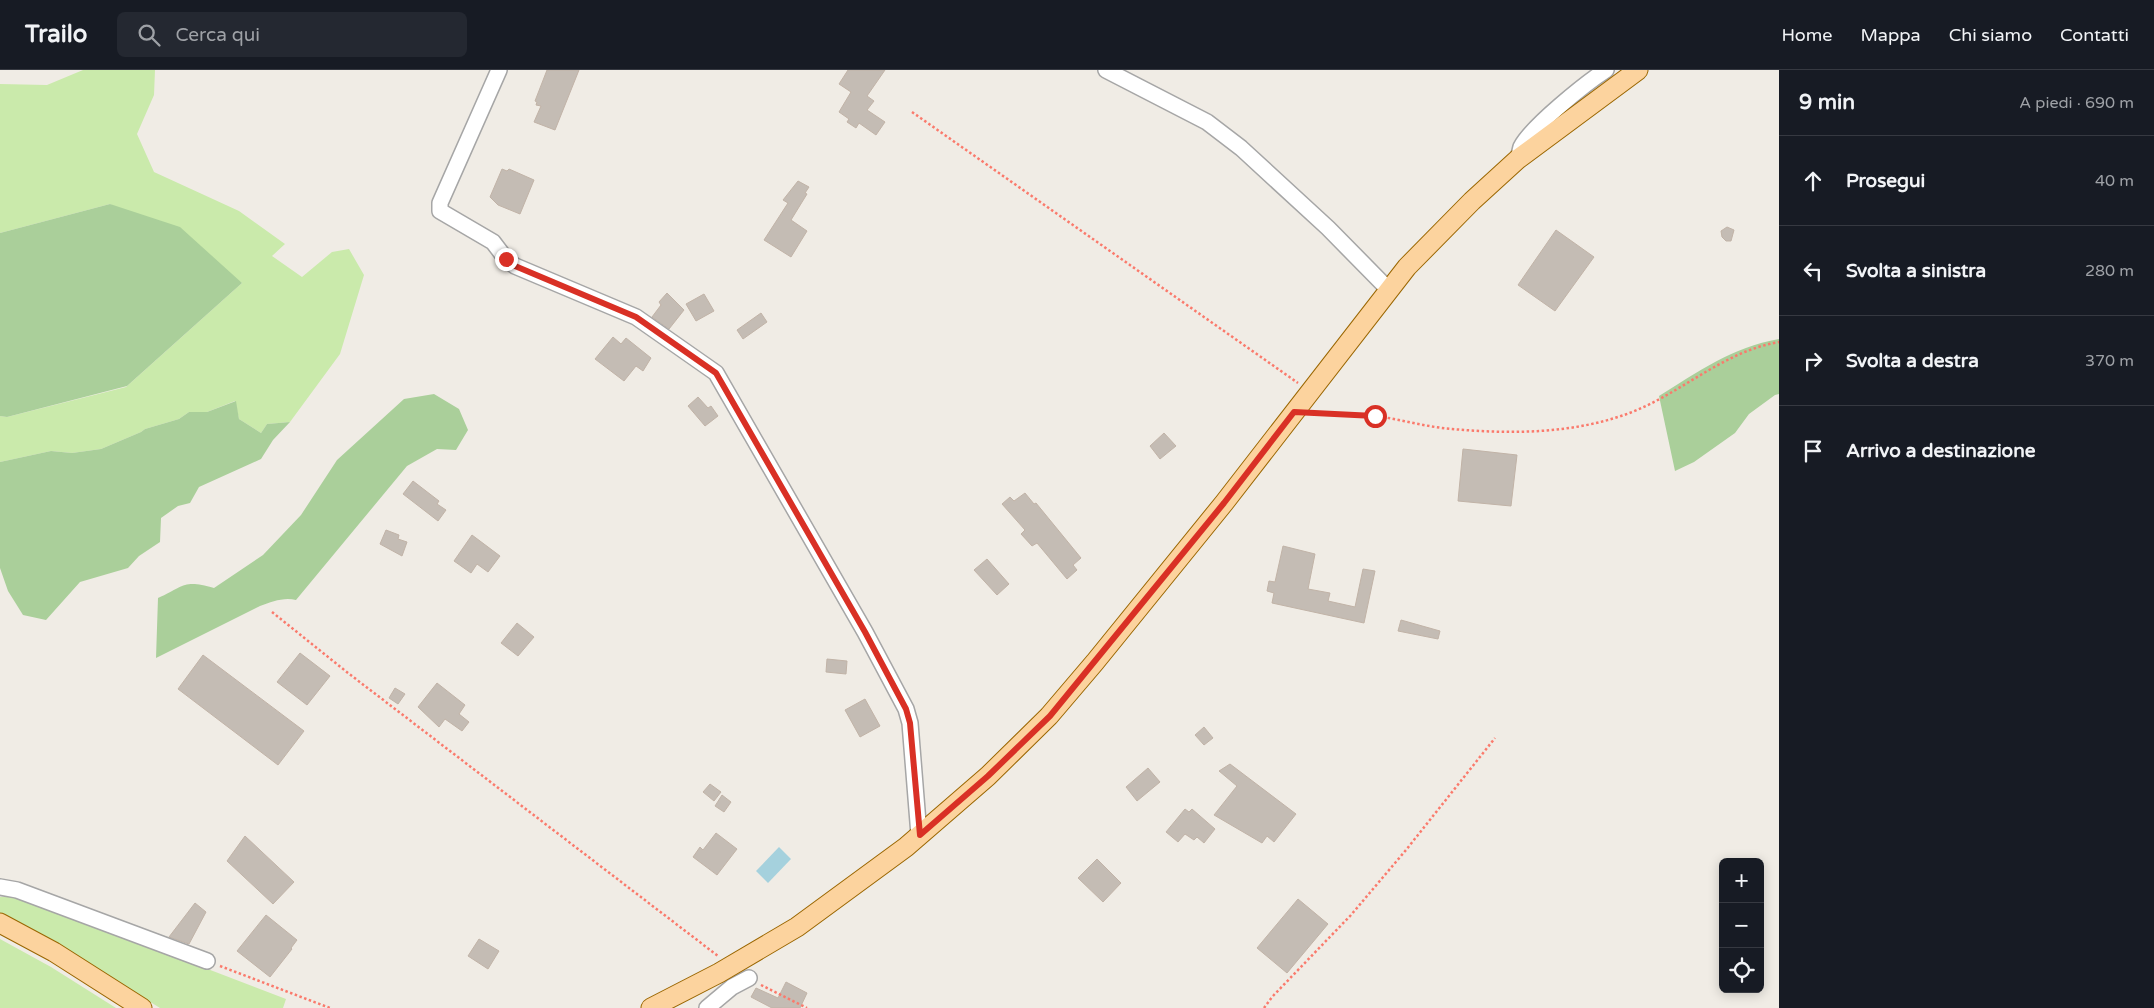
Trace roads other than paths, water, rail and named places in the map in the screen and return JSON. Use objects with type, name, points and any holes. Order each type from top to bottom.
[{"type":"main road","points":[[650,1008],[726,968],[797,927],[920,835],[988,776],[1050,716],[1224,503],[1407,267],[1459,214],[1518,159],[1638,70]]},
{"type":"main road","points":[[0,924],[54,952],[142,1008]]},
{"type":"street","points":[[499,70],[440,203],[440,211],[493,242],[506,259],[515,266],[636,317],[716,373],[865,632],[906,709],[910,723],[920,835]]},
{"type":"street","points":[[1106,70],[1208,122],[1241,148],[1328,228],[1389,290]]},
{"type":"street","points":[[1518,159],[1522,147],[1539,127],[1587,83],[1606,70]]},
{"type":"street","points":[[0,887],[17,890],[207,961]]},
{"type":"street","points":[[707,1008],[732,987],[749,978]]},
{"type":"water","points":[[779,847],[791,859],[768,883],[756,871]]}]
